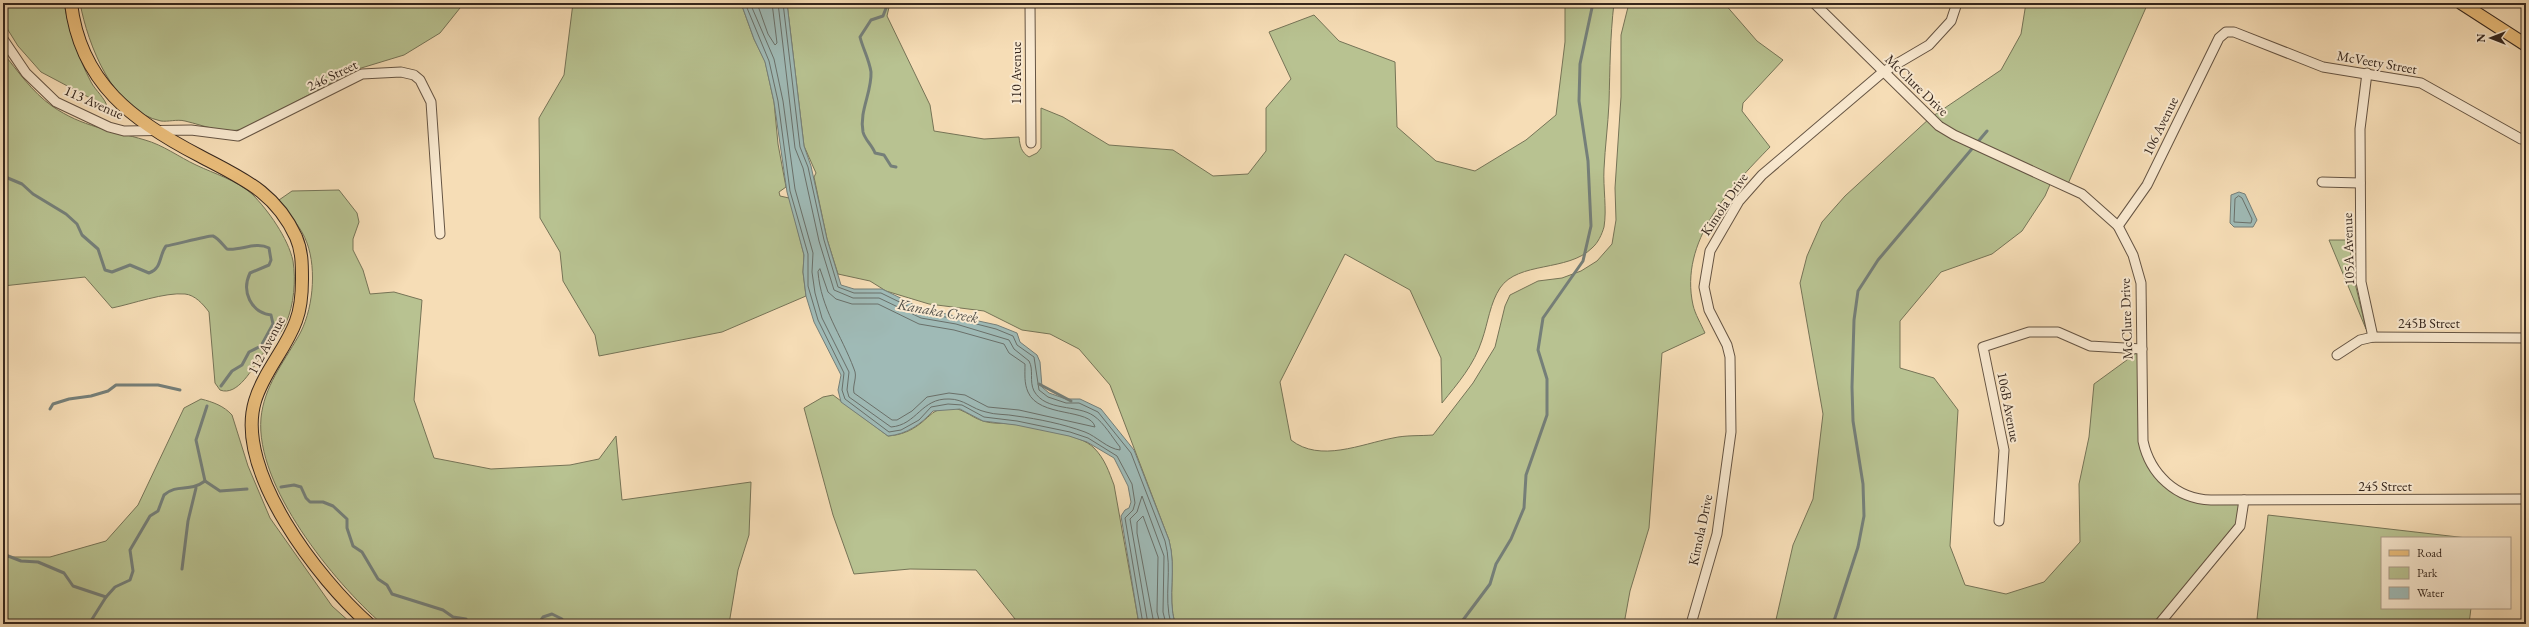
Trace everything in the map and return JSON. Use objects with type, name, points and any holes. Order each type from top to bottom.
[{"type":"main road","name":"112 Avenue","points":[[71,3],[75,22],[91,66],[118,103],[154,130],[249,181],[278,210],[295,236],[302,265],[300,308],[295,323],[266,374],[256,400],[252,417],[253,440],[264,477],[289,526],[336,591],[369,624]]},
{"type":"main road","points":[[2461,3],[2526,45]]},
{"type":"street","name":"110 Avenue","points":[[1030,3],[1031,143]]},
{"type":"street","name":"McClure Drive","points":[[1814,3],[1930,118],[1945,130],[2082,194],[2100,207],[2118,226],[2133,254],[2140,278],[2142,436],[2151,464],[2170,486],[2187,496],[2206,500],[2244,500]]},
{"type":"street","name":"Kimola Drive","points":[[1691,624],[1717,534],[1731,432],[1730,357],[1726,345],[1709,310],[1704,287],[1705,270],[1710,251],[1739,201],[1758,179],[1883,72],[1930,46],[1951,21],[1957,3]]},
{"type":"street","name":"McVeety Street","points":[[2222,34],[2234,32],[2323,67],[2408,80],[2432,88],[2495,126],[2521,139]]},
{"type":"street","name":"106 Avenue","points":[[2118,226],[2147,185],[2222,34]]},
{"type":"street","name":"113 Avenue","points":[[3,39],[26,73],[56,102],[109,127],[124,131],[154,130]]},
{"type":"street","name":"246 Street","points":[[154,130],[191,130],[238,136],[362,74],[401,72],[414,75],[420,80],[431,102],[440,234]]},
{"type":"street","name":"105A Avenue","points":[[2367,73],[2360,129],[2361,282],[2373,337]]},
{"type":"street","points":[[2322,182],[2360,184]]},
{"type":"street","name":"106B Avenue","points":[[1999,521],[2004,450],[1983,348],[2029,332],[2058,332],[2090,346],[2142,349]]},
{"type":"street","name":"245B Street","points":[[2337,355],[2360,340],[2373,337],[2526,338]]},
{"type":"street","name":"245 Street","points":[[2244,500],[2526,499]]},
{"type":"street","points":[[2159,624],[2240,526],[2244,500]]},
{"type":"green space","points":[[3,3],[64,3],[71,33],[82,63],[91,82],[105,101],[107,107],[41,72],[18,46],[3,22]]},
{"type":"green space","points":[[80,3],[464,3],[440,33],[404,55],[358,69],[244,129],[228,131],[214,129],[182,120],[161,121],[144,115],[129,104],[116,90],[96,56],[89,38]]},
{"type":"green space","points":[[573,3],[741,3],[754,39],[765,61],[774,102],[778,144],[786,187],[779,192],[780,196],[789,198],[791,203],[804,255],[803,272],[806,296],[722,332],[599,356],[595,335],[563,281],[560,252],[540,218],[539,118],[564,75]]},
{"type":"green space","points":[[787,3],[890,3],[887,16],[930,105],[934,131],[984,139],[1019,137],[1021,148],[1029,157],[1037,153],[1041,148],[1041,108],[1063,117],[1109,145],[1173,150],[1213,176],[1248,174],[1266,151],[1266,108],[1291,79],[1269,32],[1314,15],[1339,41],[1395,62],[1397,127],[1436,161],[1475,171],[1526,140],[1556,115],[1565,42],[1565,3],[1614,3],[1611,41],[1609,111],[1604,169],[1605,220],[1603,230],[1598,241],[1582,256],[1570,261],[1519,274],[1508,280],[1500,288],[1494,300],[1475,358],[1442,403],[1441,358],[1410,290],[1345,254],[1280,382],[1291,440],[1302,447],[1328,451],[1341,450],[1398,437],[1433,435],[1473,383],[1495,347],[1505,306],[1510,295],[1538,281],[1562,278],[1581,271],[1597,261],[1612,244],[1616,220],[1615,188],[1621,97],[1621,35],[1629,3],[1724,3],[1757,41],[1783,60],[1743,103],[1742,111],[1770,147],[1724,198],[1711,217],[1701,238],[1694,259],[1691,282],[1693,305],[1705,333],[1662,353],[1649,528],[1630,591],[1624,624],[1175,624],[1172,603],[1172,562],[1169,540],[1110,385],[1079,349],[1050,334],[1022,330],[984,311],[929,304],[886,291],[870,281],[838,274],[827,239],[814,177],[816,173],[804,146]]},
{"type":"green space","points":[[2026,3],[2148,3],[2067,186],[2052,180],[2045,196],[2022,231],[1992,254],[1941,272],[1900,321],[1900,368],[1934,378],[1958,410],[1950,546],[1965,585],[2006,594],[2044,582],[2080,542],[2079,484],[2089,437],[2094,384],[2142,349],[2147,456],[2180,493],[2244,500],[2242,521],[2159,624],[1775,624],[1793,545],[1813,499],[1823,414],[1800,283],[1807,256],[1822,222],[1845,196],[1930,118],[2001,70],[2021,34]]},
{"type":"green space","points":[[3,53],[38,94],[63,113],[74,119],[97,127],[152,142],[196,165],[232,181],[252,194],[271,216],[287,243],[293,261],[293,300],[289,316],[281,332],[239,385],[227,391],[220,390],[215,383],[209,312],[192,296],[185,294],[168,295],[112,308],[85,277],[3,286]]},
{"type":"green space","points":[[339,190],[357,213],[359,222],[353,239],[353,250],[363,270],[370,294],[394,292],[422,300],[414,400],[434,458],[491,469],[570,465],[599,459],[616,436],[622,500],[751,482],[749,535],[738,570],[729,624],[382,624],[342,584],[301,531],[284,502],[271,473],[263,445],[261,418],[270,386],[303,327],[307,316],[312,291],[312,266],[305,237],[279,200],[292,191]]},
{"type":"green space","points":[[2329,240],[2349,240],[2355,283],[2366,329]]},
{"type":"green space","points":[[833,395],[888,436],[902,434],[917,426],[932,413],[942,409],[951,408],[961,410],[987,422],[1044,429],[1068,435],[1088,443],[1101,457],[1114,485],[1139,624],[1019,624],[976,570],[910,569],[854,574],[833,515],[804,408],[823,397]]},
{"type":"green space","points":[[201,399],[218,405],[232,415],[248,466],[270,518],[332,606],[352,624],[3,624],[3,557],[50,557],[106,541],[138,505],[184,408]]},
{"type":"green space","points":[[2268,515],[2458,537],[2381,537],[2381,609],[2471,609],[2469,624],[2303,624],[2257,619]]},
{"type":"water","points":[[741,3],[787,3],[804,146],[811,166],[827,239],[841,285],[854,289],[882,289],[923,309],[997,325],[1017,333],[1020,342],[1037,355],[1040,362],[1042,387],[1049,393],[1066,399],[1080,399],[1101,409],[1134,450],[1169,540],[1172,562],[1172,603],[1175,624],[1139,624],[1121,516],[1125,510],[1129,508],[1131,502],[1128,486],[1114,458],[1087,442],[1069,436],[1016,425],[983,421],[960,409],[933,411],[913,428],[888,436],[841,402],[838,390],[841,375],[814,322],[806,296],[803,272],[804,255],[787,192],[774,102],[765,62],[754,39]]},
{"type":"water","points":[[2239,192],[2245,194],[2257,220],[2253,227],[2234,227],[2230,223],[2231,195]]},
{"type":"waterway","points":[[888,3],[883,16],[871,20],[860,37],[871,72],[870,87],[864,109],[862,124],[864,135],[875,153],[884,155],[891,166],[896,167]]},
{"type":"waterway","points":[[1460,624],[1490,584],[1496,564],[1511,539],[1524,508],[1526,475],[1547,415],[1547,379],[1538,350],[1543,318],[1583,261],[1591,226],[1588,161],[1579,101],[1580,64],[1593,3]]},
{"type":"waterway","points":[[1833,624],[1858,547],[1864,516],[1863,484],[1853,421],[1852,387],[1854,320],[1858,291],[1878,260],[1987,131]]},
{"type":"waterway","points":[[3,176],[22,184],[33,194],[66,214],[77,224],[82,235],[98,249],[105,270],[112,272],[130,265],[149,273],[158,265],[166,246],[210,236],[217,238],[227,249],[237,249],[259,245],[269,248],[271,260],[269,265],[250,273],[247,280],[247,294],[253,305],[258,310],[271,315],[273,324],[261,346],[249,352],[242,365],[232,371],[221,386]]},
{"type":"waterway","name":"Kanaka Creek","points":[[1039,384],[1071,401]]},
{"type":"waterway","points":[[50,409],[53,404],[108,391],[116,385],[158,385],[180,390]]},
{"type":"waterway","points":[[207,406],[196,440],[205,481],[220,491],[247,489]]},
{"type":"waterway","points":[[89,624],[106,597],[115,587],[130,580],[133,571],[130,550],[150,516],[158,511],[164,495],[174,489],[194,487],[205,481]]},
{"type":"waterway","points":[[281,487],[294,485],[301,487],[306,498],[310,502],[323,502],[333,506],[347,519],[347,528],[353,546],[362,552],[378,579],[387,585],[392,594],[443,610],[453,617],[466,619],[469,624]]},
{"type":"waterway","points":[[182,569],[188,521],[196,488]]},
{"type":"waterway","points":[[3,554],[21,561],[38,562],[64,573],[73,586],[106,597]]},
{"type":"waterway","points":[[538,624],[543,617],[552,614],[562,619],[563,624]]},
{"type":"waterway","points":[[481,624],[487,622],[495,624]]}]
